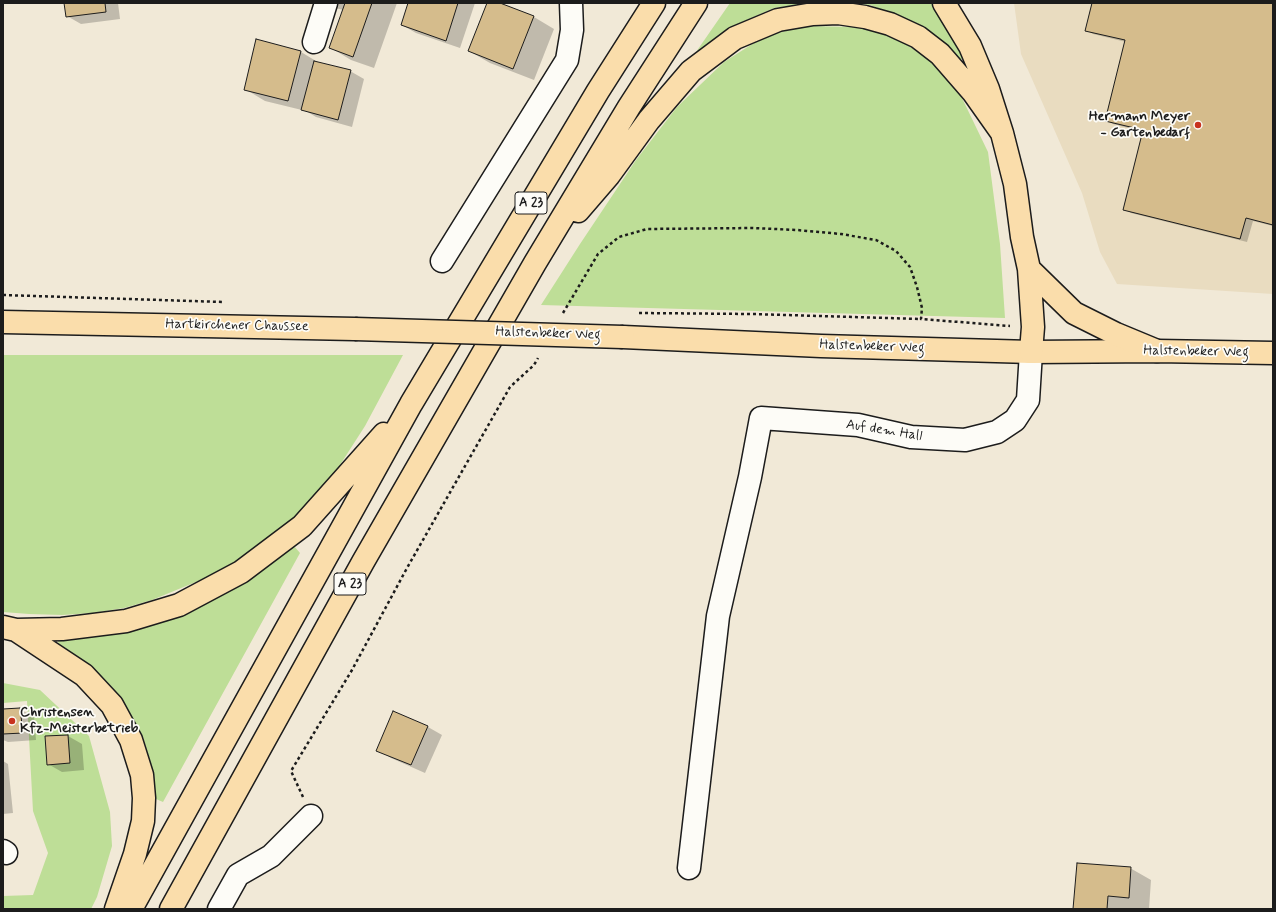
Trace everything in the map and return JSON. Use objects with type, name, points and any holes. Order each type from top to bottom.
[{"type":"main road","name":"A 23","points":[[131,909],[411,404],[598,91],[654,3]]},
{"type":"main road","name":"A 23","points":[[171,909],[363,562],[535,263],[629,107],[696,3]]},
{"type":"main road","points":[[944,3],[970,46],[988,89],[1002,133],[1015,184],[1022,237],[1029,269],[1033,328],[1032,352]]},
{"type":"main road","points":[[535,263],[609,175],[649,120],[691,71],[735,38],[778,20],[813,14],[838,13],[865,17],[884,22],[918,37],[940,54],[973,92],[1002,133]]},
{"type":"main road","points":[[1029,269],[1074,313],[1116,334],[1157,350]]},
{"type":"main road","name":"Hartkirchener Chaussee","points":[[3,322],[355,328],[471,332]]},
{"type":"main road","name":"Halstenbeker Weg","points":[[471,332],[623,336],[821,346],[1032,352],[1157,350],[1273,353]]},
{"type":"main road","points":[[10,629],[62,629],[126,621],[179,604],[241,572],[302,526],[411,404]]},
{"type":"main road","points":[[10,629],[84,675],[112,705],[131,740],[142,775],[144,798],[143,821],[135,854],[116,909]]},
{"type":"street","points":[[314,42],[326,3]]},
{"type":"street","points":[[442,261],[567,60],[572,30],[571,4]]},
{"type":"street","name":"Auf dem Hall","points":[[689,868],[718,616],[762,418],[858,425],[911,437],[965,440],[997,432],[1015,420],[1028,400],[1032,352]]},
{"type":"street","points":[[219,909],[238,875],[271,856],[311,816]]},
{"type":"path","points":[[560,318],[598,254],[619,237],[647,229],[753,228],[842,234],[876,240],[896,251],[910,268],[917,286],[922,308],[921,320]]},
{"type":"path","points":[[3,295],[223,302]]},
{"type":"path","points":[[637,313],[752,314],[921,320],[1033,328]]},
{"type":"path","points":[[311,816],[291,771],[352,670],[407,568],[510,387],[534,365],[541,351]]},
{"type":"shaded area","points":[[1014,3],[1273,3],[1273,294],[1117,284],[1100,252],[1082,193],[1021,54]]},
{"type":"green space","points":[[730,3],[810,3],[774,8],[733,26],[696,52]]},
{"type":"green space","points":[[842,3],[932,3],[965,55],[961,60],[914,22],[870,5]]},
{"type":"green space","points":[[807,26],[855,27],[878,30],[903,42],[935,64],[961,96],[988,152],[1000,244],[1005,318],[541,305],[636,160],[677,107],[724,62],[765,36]]},
{"type":"green space","points":[[3,355],[403,355],[365,426],[338,468],[298,514],[268,541],[235,564],[152,600],[124,608],[93,613],[62,615],[3,612]]},
{"type":"green space","points":[[294,546],[300,553],[163,802],[156,799],[152,767],[143,737],[129,711],[112,687],[86,663],[58,644],[59,636],[236,586],[269,565]]},
{"type":"green space","points":[[3,683],[40,690],[89,736],[110,812],[112,846],[97,897],[91,909],[3,909],[3,896],[33,895],[48,853],[33,811],[27,701],[3,703]]},
{"type":"building","points":[[64,3],[105,3],[106,12],[66,17]]},
{"type":"building","points":[[345,3],[372,3],[353,57],[329,48]]},
{"type":"building","points":[[408,3],[458,3],[446,41],[401,25]]},
{"type":"building","points":[[487,3],[500,3],[534,16],[513,69],[468,51]]},
{"type":"building","name":"Hermann Meyer - Gartenbedarf","points":[[1092,3],[1273,3],[1273,225],[1246,218],[1240,239],[1123,210],[1143,130],[1105,121],[1125,40],[1085,31]]},
{"type":"building","points":[[256,39],[301,51],[288,101],[244,90]]},
{"type":"building","points":[[314,61],[351,70],[338,120],[301,110]]},
{"type":"building","name":"Christensen Kfz-Meisterbetrieb","points":[[20,708],[23,733],[3,734],[3,709]]},
{"type":"building","points":[[393,711],[428,726],[411,765],[376,751]]},
{"type":"building","points":[[68,735],[70,763],[47,765],[45,736]]},
{"type":"building","points":[[1077,863],[1131,867],[1129,898],[1108,896],[1107,909],[1073,909]]},
{"type":"place","name":"Hermann Meyer - Gartenbedarf","points":[[1198,125]]},
{"type":"place","name":"Christensen Kfz-Meisterbetrieb","points":[[12,721]]}]
